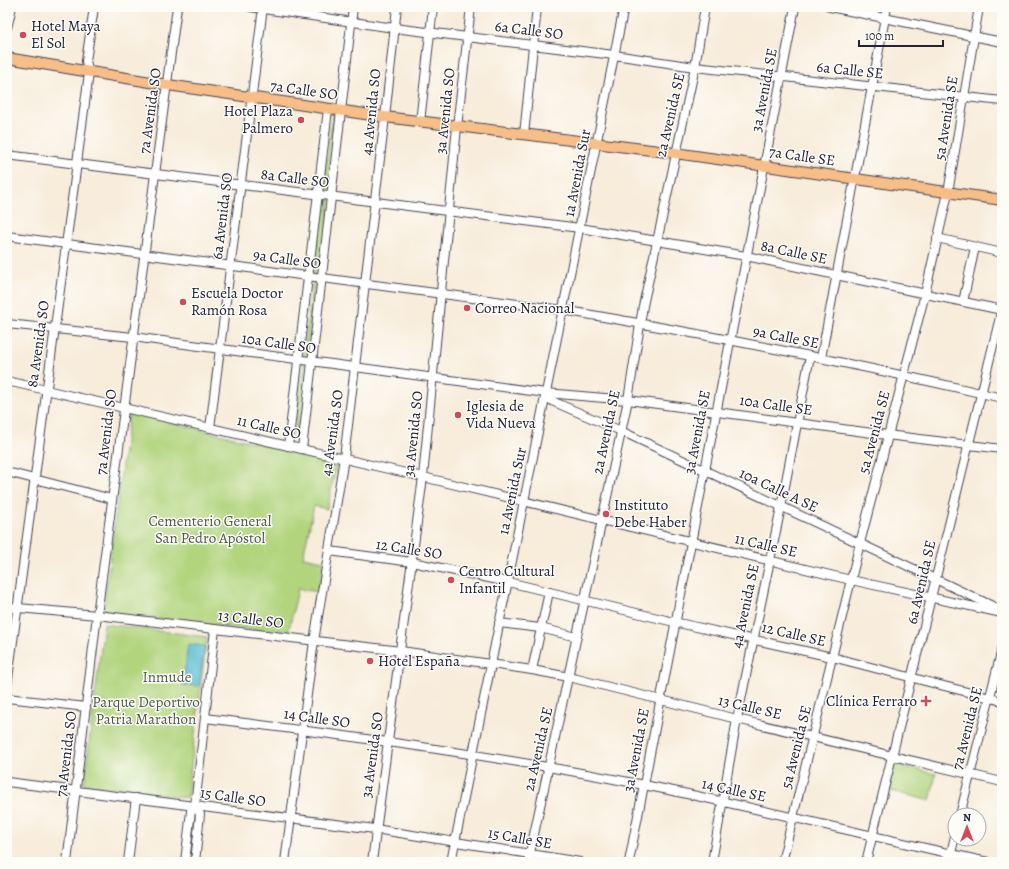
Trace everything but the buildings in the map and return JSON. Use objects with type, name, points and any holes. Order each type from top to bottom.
[{"type":"main road","name":"7a Calle SO","points":[[7,58],[89,73],[328,109],[457,127],[597,143]]},
{"type":"main road","name":"7a Calle SE","points":[[597,143],[1002,200]]},
{"type":"street","points":[[7,28],[12,7]]},
{"type":"street","name":"8a Avenida SO","points":[[7,686],[89,73],[86,61],[94,7]]},
{"type":"street","name":"7a Avenida SO","points":[[67,862],[96,615],[168,85],[177,7]]},
{"type":"street","name":"6a Calle SO","points":[[250,7],[430,33],[614,55],[696,67]]},
{"type":"street","points":[[302,449],[342,110],[352,7]]},
{"type":"street","name":"4a Avenida SO","points":[[285,862],[314,641],[344,458],[397,7]]},
{"type":"street","points":[[420,122],[433,7]]},
{"type":"street","name":"3a Avenida SO","points":[[372,862],[375,829],[401,651],[423,477],[457,127],[471,7]]},
{"type":"street","points":[[524,135],[537,7]]},
{"type":"street","name":"1a Avenida Sur","points":[[450,862],[624,7]]},
{"type":"street","name":"2a Avenida SE","points":[[528,862],[628,400],[640,323],[675,153],[696,67],[705,7]]},
{"type":"street","name":"3a Avenida SE","points":[[628,862],[795,7]]},
{"type":"street","points":[[830,7],[1002,42]]},
{"type":"street","points":[[821,358],[887,7]]},
{"type":"street","name":"5a Avenida SE","points":[[782,862],[887,435],[925,294],[948,193],[979,7]]},
{"type":"street","name":"6a Avenida SO","points":[[210,428],[263,8]]},
{"type":"street","name":"6a Calle SE","points":[[696,67],[1002,101]]},
{"type":"street","points":[[288,446],[328,109]]},
{"type":"street","name":"8a Calle SO","points":[[7,156],[580,228]]},
{"type":"street","name":"8a Calle SE","points":[[580,228],[746,256],[1002,310]]},
{"type":"street","name":"9a Calle SO","points":[[7,236],[563,310]]},
{"type":"street","points":[[937,238],[1002,253]]},
{"type":"street","points":[[963,302],[975,247]]},
{"type":"street","name":"9a Calle SE","points":[[563,310],[640,323],[821,358],[904,375],[1002,398]]},
{"type":"street","name":"6a Avenida SE","points":[[866,862],[891,755],[932,598],[1002,310]]},
{"type":"street","name":"10a Calle SO","points":[[7,324],[220,349],[546,393]]},
{"type":"street","name":"4a Avenida SE","points":[[712,862],[736,719],[781,507],[810,356]]},
{"type":"street","name":"11 Calle SO","points":[[7,381],[344,458],[524,502]]},
{"type":"street","name":"10a Calle SE","points":[[546,393],[628,400],[1002,449]]},
{"type":"street","name":"10a Calle A SE","points":[[546,393],[552,400],[936,578],[1002,612]]},
{"type":"street","points":[[7,472],[112,499]]},
{"type":"street","name":"11 Calle SE","points":[[524,502],[851,580],[1002,612]]},
{"type":"street","name":"12 Calle SO","points":[[329,551],[412,562],[508,582]]},
{"type":"street","name":"12 Calle SE","points":[[508,582],[674,622],[832,657],[1002,701]]},
{"type":"street","points":[[532,670],[549,592]]},
{"type":"street","name":"13 Calle SO","points":[[7,606],[401,651],[491,664]]},
{"type":"street","points":[[499,622],[540,628],[577,637]]},
{"type":"street","points":[[185,862],[191,811],[195,806],[215,629]]},
{"type":"street","name":"7a Avenida SE","points":[[962,807],[1002,649]]},
{"type":"street","name":"13 Calle SE","points":[[491,664],[569,677],[736,719],[813,736],[1002,782]]},
{"type":"street","points":[[7,698],[86,707]]},
{"type":"street","name":"14 Calle SO","points":[[205,718],[302,730],[472,755]]},
{"type":"street","name":"14 Calle SE","points":[[472,755],[548,767],[722,801],[872,836],[950,858],[988,862]]},
{"type":"street","name":"15 Calle SO","points":[[7,782],[375,829],[455,841]]},
{"type":"street","points":[[128,862],[136,798]]},
{"type":"street","points":[[194,862],[200,814],[195,806]]},
{"type":"street","name":"15 Calle SE","points":[[455,841],[580,862]]},
{"type":"street","points":[[950,858],[952,847]]},
{"type":"green space","points":[[332,116],[340,117],[302,441],[294,440]]},
{"type":"green space","name":"Cementerio General San Pedro Apóstol","points":[[129,412],[337,463],[327,509],[314,506],[303,557],[324,561],[319,592],[298,589],[288,634],[103,613]]},
{"type":"green space","name":"Parque Deportivo Patria Marathon","points":[[104,624],[207,637],[187,798],[84,784]]},
{"type":"green space","points":[[894,764],[936,774],[930,801],[888,790]]},
{"type":"water","points":[[188,644],[205,646],[199,686],[183,685]]},
{"type":"place","name":"Hotel Maya El Sol","points":[[23,35]]},
{"type":"place","name":"Hotel Plaza Palmero","points":[[301,120]]},
{"type":"place","name":"Escuela Doctor Ramón Rosa","points":[[183,302]]},
{"type":"place","name":"Correo Nacional","points":[[467,308]]},
{"type":"place","name":"Iglesia de Vida Nueva","points":[[458,415]]},
{"type":"place","name":"Instituto Debe Haber","points":[[606,514]]},
{"type":"place","name":"Centro Cultural Infantil","points":[[451,580]]},
{"type":"place","name":"Hotel España","points":[[370,661]]},
{"type":"place","name":"Clínica Ferraro","points":[[926,701]]},
{"type":"park label","name":"Inmude","points":[[167,677]]}]
